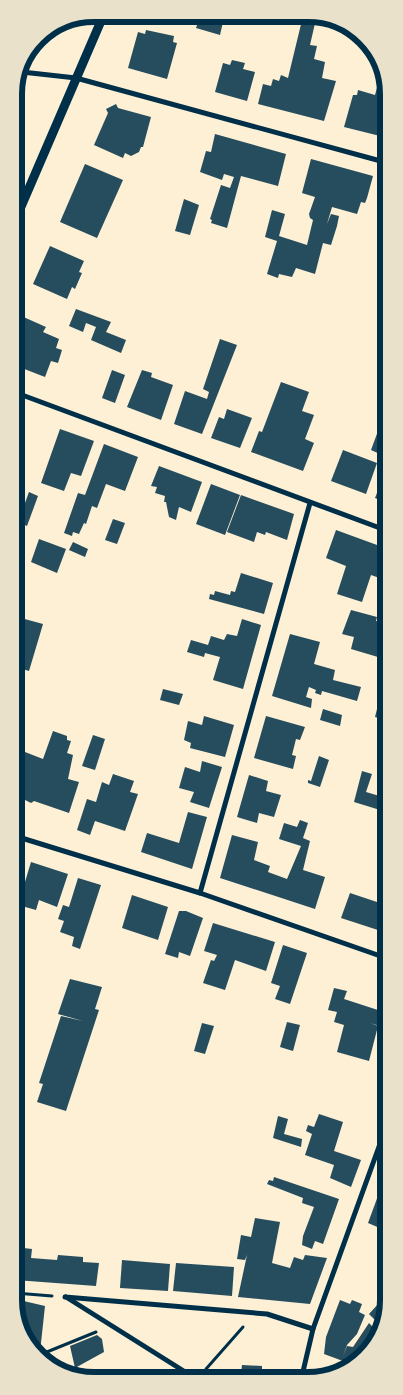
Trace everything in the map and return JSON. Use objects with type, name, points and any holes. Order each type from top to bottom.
[{"type":"street","points":[[23,202],[100,22]]},
{"type":"street","points":[[26,72],[76,78],[380,161]]},
{"type":"street","points":[[23,395],[380,528]]},
{"type":"street","points":[[200,893],[310,503]]},
{"type":"street","points":[[23,838],[200,893],[380,956]]},
{"type":"street","points":[[303,1372],[313,1329],[380,1144]]},
{"type":"street","points":[[65,1297],[267,1314],[313,1329]]},
{"type":"street","points":[[65,1297],[110,1327],[185,1372]]},
{"type":"lane","points":[[178,1368],[178,1372]]},
{"type":"path","points":[[23,1294],[65,1297]]},
{"type":"path","points":[[204,1372],[211,1360],[256,1313]]},
{"type":"path","points":[[44,1353],[110,1327]]},
{"type":"building","points":[[198,22],[223,22],[220,35],[196,28]]},
{"type":"building","points":[[302,22],[315,23],[310,45],[317,46],[314,59],[325,62],[322,78],[336,81],[324,121],[258,104],[263,84],[271,86],[273,79],[279,81],[281,75],[288,78]]},
{"type":"building","points":[[146,30],[174,36],[173,42],[177,43],[167,79],[128,68],[138,32],[145,34]]},
{"type":"building","points":[[232,60],[245,63],[243,69],[255,72],[247,101],[215,92],[223,63],[230,65]]},
{"type":"building","points":[[379,84],[380,136],[344,127],[353,95],[357,95],[358,90],[375,95]]},
{"type":"building","points":[[116,104],[118,108],[151,117],[143,147],[141,147],[139,152],[131,156],[125,153],[123,158],[94,145],[108,113],[106,109]]},
{"type":"building","points":[[215,134],[286,154],[278,186],[241,176],[227,228],[211,223],[212,220],[210,219],[221,185],[230,188],[234,177],[224,174],[222,180],[200,172],[206,151],[211,152]]},
{"type":"building","points":[[311,159],[373,176],[367,198],[365,203],[361,202],[357,214],[332,207],[327,224],[331,214],[339,216],[337,226],[331,245],[323,243],[315,274],[296,268],[292,277],[279,274],[278,278],[267,274],[277,241],[265,237],[272,210],[285,214],[279,236],[307,245],[313,220],[309,214],[315,197],[302,193]]},
{"type":"building","points":[[85,164],[123,180],[97,238],[60,222]]},
{"type":"building","points":[[184,199],[199,205],[190,235],[175,231]]},
{"type":"building","points":[[50,246],[84,261],[79,272],[82,273],[75,289],[72,287],[67,299],[33,284]]},
{"type":"building","points":[[76,309],[111,322],[106,332],[126,340],[121,353],[91,340],[96,327],[86,323],[83,332],[69,326]]},
{"type":"building","points":[[23,317],[46,327],[43,332],[59,339],[56,348],[62,350],[58,363],[51,361],[45,377],[23,368]]},
{"type":"building","points":[[220,339],[237,345],[202,434],[174,424],[185,391],[207,399],[209,392],[203,389]]},
{"type":"building","points":[[112,370],[125,375],[115,403],[102,398]]},
{"type":"building","points":[[142,370],[152,373],[151,377],[173,385],[161,420],[127,407]]},
{"type":"building","points":[[281,382],[309,392],[302,411],[314,415],[305,439],[314,443],[303,471],[251,452],[259,431],[262,432]]},
{"type":"building","points":[[227,409],[252,418],[240,448],[211,438],[219,417],[224,419]]},
{"type":"building","points":[[60,429],[94,441],[81,476],[71,473],[64,491],[41,483]]},
{"type":"building","points":[[378,431],[380,432],[380,454],[371,450]]},
{"type":"building","points":[[104,444],[138,457],[125,491],[106,484],[97,508],[92,506],[86,524],[84,523],[79,534],[73,532],[72,536],[64,533],[78,493],[85,495]]},
{"type":"building","points":[[343,450],[377,463],[366,494],[331,481]]},
{"type":"building","points":[[159,466],[202,482],[191,512],[179,507],[176,520],[169,517],[166,502],[164,502],[165,496],[155,493],[157,487],[151,486]]},
{"type":"building","points":[[211,484],[240,495],[225,535],[196,524]]},
{"type":"building","points":[[380,485],[380,500],[375,498]]},
{"type":"building","points":[[29,492],[38,496],[27,526],[23,524],[23,508]]},
{"type":"building","points":[[241,495],[294,514],[287,540],[266,532],[265,535],[257,532],[254,542],[227,532]]},
{"type":"building","points":[[113,519],[125,523],[117,544],[105,540]]},
{"type":"building","points":[[336,530],[380,546],[380,578],[371,575],[362,602],[337,594],[346,566],[326,558]]},
{"type":"building","points":[[39,539],[66,549],[57,573],[31,562]]},
{"type":"building","points":[[73,542],[88,549],[85,557],[69,550]]},
{"type":"building","points":[[241,573],[273,583],[264,614],[209,599],[210,594],[214,595],[215,591],[230,595],[231,591],[235,592]]},
{"type":"building","points":[[351,610],[377,617],[376,621],[380,622],[380,658],[351,649],[354,637],[342,634]]},
{"type":"building","points":[[23,619],[43,624],[29,671],[23,669]]},
{"type":"building","points":[[242,619],[261,625],[243,689],[213,680],[220,657],[205,653],[204,657],[187,652],[191,640],[208,645],[211,636],[224,640],[227,634],[237,636]]},
{"type":"building","points":[[290,634],[320,642],[314,664],[335,670],[333,680],[361,687],[357,701],[322,691],[321,695],[315,693],[316,690],[309,687],[306,697],[312,699],[311,708],[272,696]]},
{"type":"building","points":[[163,689],[183,694],[179,705],[160,700]]},
{"type":"building","points":[[380,697],[380,718],[375,717]]},
{"type":"building","points":[[323,709],[342,715],[340,726],[320,720]]},
{"type":"building","points":[[204,716],[234,725],[225,757],[190,748],[191,743],[184,740],[188,721],[202,725]]},
{"type":"building","points":[[266,716],[305,727],[300,740],[296,739],[292,755],[296,756],[293,769],[254,758]]},
{"type":"building","points":[[53,731],[67,736],[67,740],[71,741],[67,753],[73,755],[68,779],[79,782],[69,813],[23,799],[23,759],[25,752],[43,759]]},
{"type":"building","points":[[93,735],[105,739],[95,770],[82,766]]},
{"type":"building","points":[[319,756],[329,760],[320,787],[308,783],[308,780],[311,781]]},
{"type":"building","points":[[202,761],[222,767],[209,808],[190,802],[194,792],[179,788],[185,767],[200,772]]},
{"type":"building","points":[[362,771],[372,774],[366,792],[380,796],[380,810],[354,802]]},
{"type":"building","points":[[113,774],[134,781],[130,792],[138,794],[125,831],[95,821],[90,835],[77,830],[87,799],[96,802],[102,782],[109,785]]},
{"type":"building","points":[[249,775],[268,781],[266,791],[281,795],[274,817],[259,813],[257,823],[237,817]]},
{"type":"building","points":[[188,812],[207,817],[192,869],[141,852],[147,833],[179,843]]},
{"type":"building","points":[[300,820],[308,823],[303,838],[310,841],[303,870],[325,877],[315,909],[220,878],[232,835],[258,842],[254,860],[270,866],[268,872],[287,879],[301,846],[279,839],[284,823],[297,827]]},
{"type":"building","points":[[31,862],[68,874],[57,907],[39,900],[36,910],[23,906],[23,888]]},
{"type":"building","points":[[78,878],[101,885],[80,949],[72,946],[74,937],[60,932],[64,921],[58,919],[63,905],[69,907]]},
{"type":"building","points":[[350,893],[380,903],[380,931],[341,918]]},
{"type":"building","points":[[132,895],[168,907],[158,940],[122,928]]},
{"type":"building","points":[[179,911],[186,911],[203,918],[190,956],[179,952],[178,958],[165,954]]},
{"type":"building","points":[[213,923],[275,942],[266,971],[235,960],[225,990],[203,983],[211,960],[214,961],[217,955],[204,951]]},
{"type":"building","points":[[283,945],[307,953],[290,1004],[275,999],[280,986],[271,983]]},
{"type":"building","points":[[70,979],[102,987],[95,1009],[99,1010],[66,1111],[37,1102],[43,1084],[39,1083],[61,1016],[83,1021],[58,1014]]},
{"type":"building","points":[[334,988],[347,991],[344,999],[380,1011],[380,1026],[370,1023],[378,1026],[369,1061],[337,1052],[344,1025],[334,1022],[337,1012],[328,1010]]},
{"type":"building","points":[[287,1022],[300,1025],[293,1051],[280,1047]]},
{"type":"building","points":[[202,1023],[214,1026],[205,1054],[194,1051]]},
{"type":"building","points":[[319,1114],[343,1122],[334,1151],[361,1160],[351,1187],[330,1178],[334,1165],[305,1155],[312,1134],[306,1131],[308,1125],[314,1127]]},
{"type":"building","points":[[278,1116],[288,1119],[284,1134],[302,1139],[301,1147],[273,1138]]},
{"type":"building","points":[[274,1177],[339,1199],[323,1244],[315,1241],[312,1249],[302,1245],[303,1236],[314,1207],[302,1203],[303,1198],[267,1184],[269,1180],[273,1181]]},
{"type":"building","points":[[380,1190],[380,1228],[368,1223]]},
{"type":"building","points":[[255,1218],[280,1222],[272,1263],[290,1268],[294,1257],[303,1260],[305,1255],[327,1258],[310,1304],[238,1297],[247,1255],[245,1260],[237,1259],[241,1235],[251,1237]]},
{"type":"building","points":[[23,1248],[32,1249],[31,1258],[57,1260],[58,1255],[83,1257],[83,1262],[99,1263],[96,1286],[23,1281]]},
{"type":"building","points":[[122,1260],[170,1264],[168,1291],[120,1288]]},
{"type":"building","points":[[176,1263],[234,1267],[232,1296],[173,1291]]},
{"type":"building","points":[[340,1300],[350,1304],[352,1300],[362,1304],[359,1312],[365,1315],[357,1334],[347,1345],[343,1356],[347,1346],[353,1347],[369,1323],[374,1328],[376,1326],[363,1348],[359,1347],[355,1356],[346,1362],[324,1354],[326,1337]]},
{"type":"building","points":[[23,1301],[45,1306],[40,1349],[28,1328]]},
{"type":"building","points":[[379,1303],[378,1317],[375,1320],[369,1314]]},
{"type":"building","points":[[97,1335],[102,1339],[104,1352],[75,1368],[70,1346]]},
{"type":"building","points":[[242,1365],[262,1366],[262,1372],[241,1372]]}]
